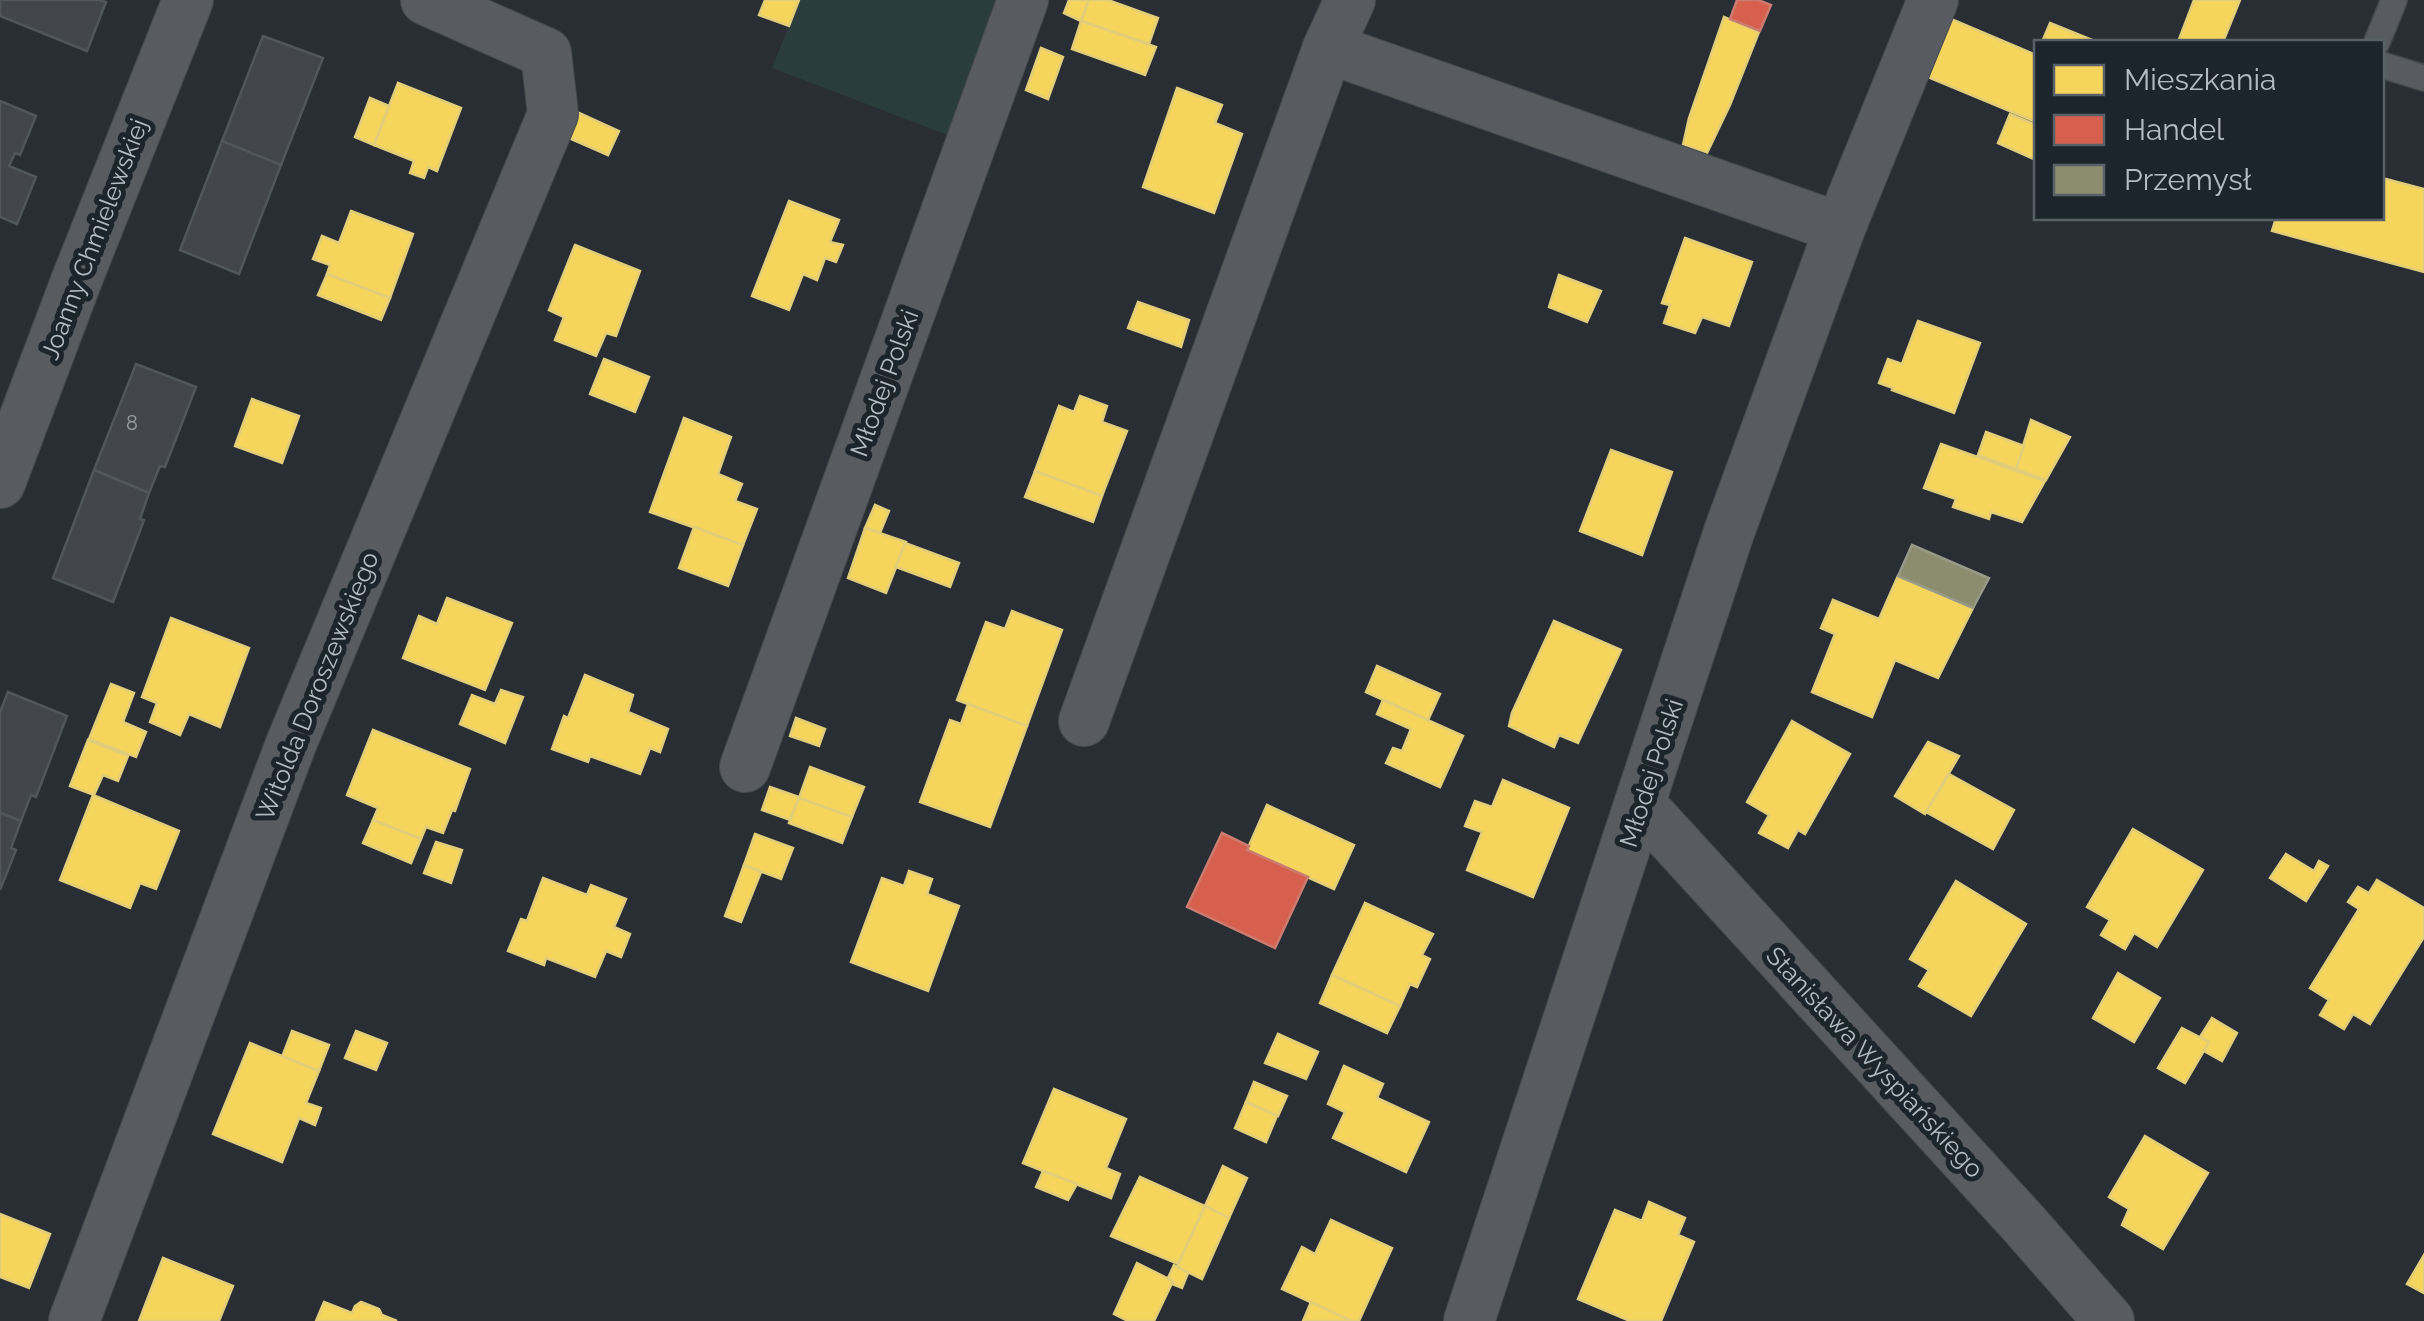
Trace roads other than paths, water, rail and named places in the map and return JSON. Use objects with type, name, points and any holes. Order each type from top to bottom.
[{"type":"street","name":"Joanny Chmielewskiej","points":[[0,480],[188,0]]},
{"type":"street","name":"Witolda Doroszewskiego","points":[[74,1321],[291,744],[554,114],[546,53],[426,0]]},
{"type":"street","name":"Młodej Polski","points":[[744,767],[1023,0]]},
{"type":"street","points":[[1084,721],[1328,48],[1350,0]]},
{"type":"street","name":"Młodej Polski","points":[[1469,1321],[1730,532],[1840,228],[1933,0]]},
{"type":"street","points":[[1328,48],[1840,228]]},
{"type":"street","name":"Stanisława Wyspiańskiego","points":[[1641,805],[2109,1321]]},
{"type":"lane","points":[[2378,40],[2394,0]]},
{"type":"lane","points":[[2384,66],[2424,78]]}]
